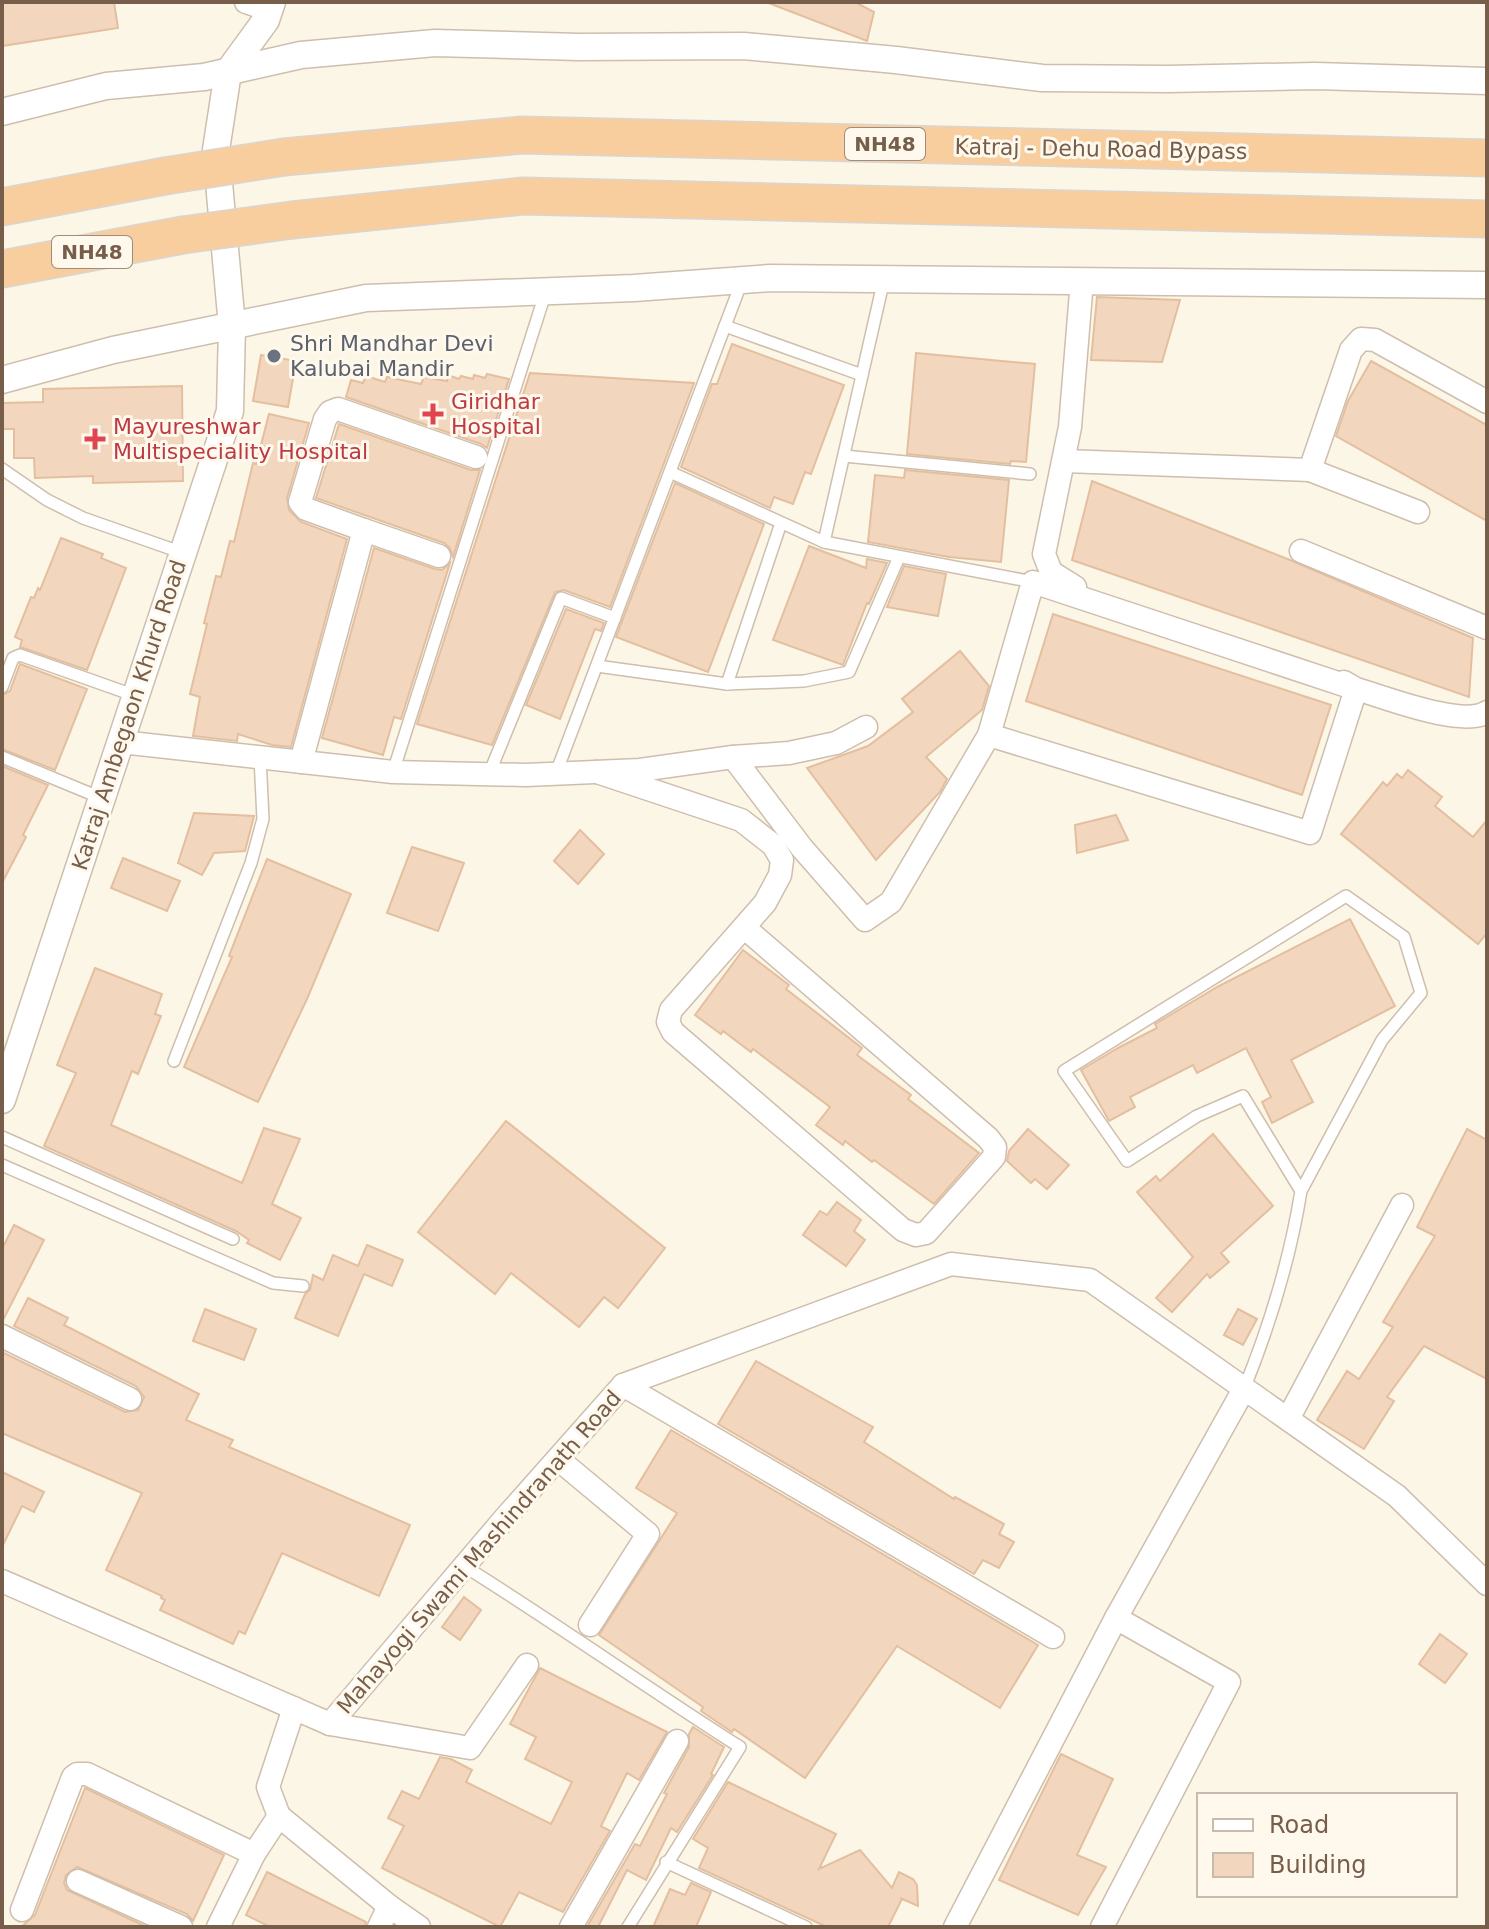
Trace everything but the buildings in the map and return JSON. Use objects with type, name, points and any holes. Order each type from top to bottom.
[{"type":"highway","name":"Katraj - Dehu Road Bypass","points":[[2,207],[284,157],[522,135],[1487,158]]},
{"type":"highway","name":"NH48","points":[[2,269],[183,235],[292,220],[523,196],[1487,219]]},
{"type":"street","points":[[228,72],[266,20],[263,5]]},
{"type":"street","points":[[2,112],[106,86],[228,72],[301,55],[435,43],[579,47],[744,46],[1042,78],[1315,76],[1487,81]]},
{"type":"street","name":"Katraj Ambegaon Khurd Road","points":[[2,1100],[230,411],[232,326],[216,150],[228,72]]},
{"type":"street","points":[[2,380],[113,350],[366,298],[634,288],[743,280],[884,278],[1487,285]]},
{"type":"street","points":[[1082,280],[1070,427],[1044,554],[1051,572],[1067,585],[1287,651],[1356,689]]},
{"type":"street","points":[[1310,470],[1351,350],[1361,339],[1375,340],[1487,402]]},
{"type":"street","points":[[439,556],[301,505],[325,419],[330,412],[338,409],[476,457]]},
{"type":"street","points":[[1064,461],[1310,470],[1418,512]]},
{"type":"street","points":[[301,762],[364,530]]},
{"type":"street","points":[[1301,551],[1487,628]]},
{"type":"street","points":[[733,757],[802,848],[865,920],[891,902],[989,735],[1033,582],[1356,689],[1454,717],[1478,718],[1487,712]]},
{"type":"street","points":[[989,735],[1310,833],[1356,689]]},
{"type":"street","points":[[121,742],[393,772],[556,774],[640,770],[789,753],[836,743],[866,727]]},
{"type":"street","points":[[597,772],[741,820],[773,845],[782,860],[780,875],[765,903],[671,1010],[668,1022],[673,1032],[903,1230],[916,1235],[926,1233],[994,1157],[995,1147],[745,928]]},
{"type":"street","points":[[1288,1419],[1402,1205]]},
{"type":"street","name":"Mahayogi Swami Mashindranath Road","points":[[2,1581],[330,1724],[623,1385],[951,1264],[1090,1280],[1397,1496],[1487,1584]]},
{"type":"street","points":[[2,1336],[130,1399]]},
{"type":"street","points":[[623,1385],[1053,1637]]},
{"type":"street","points":[[955,1927],[1116,1618],[1244,1389]]},
{"type":"street","points":[[558,1459],[648,1534],[590,1625]]},
{"type":"street","points":[[1102,1927],[1229,1682],[1116,1618]]},
{"type":"street","points":[[330,1724],[470,1748],[527,1665]]},
{"type":"street","points":[[294,1708],[268,1787],[279,1816],[384,1917],[419,1927]]},
{"type":"street","points":[[571,1927],[677,1741]]},
{"type":"street","points":[[22,1910],[73,1777],[77,1774],[87,1774],[254,1854]]},
{"type":"street","points":[[218,1927],[254,1854],[279,1816]]},
{"type":"street","points":[[78,1881],[181,1927]]},
{"type":"lane","points":[[824,542],[884,278]]},
{"type":"lane","points":[[556,774],[743,280]]},
{"type":"lane","points":[[393,772],[546,291]]},
{"type":"lane","points":[[725,326],[862,375]]},
{"type":"lane","points":[[844,456],[1030,474]]},
{"type":"lane","points":[[2,469],[47,500],[83,518],[183,553]]},
{"type":"lane","points":[[670,472],[824,542],[1033,582]]},
{"type":"lane","points":[[727,684],[781,523]]},
{"type":"lane","points":[[597,666],[727,684],[804,681],[849,672],[899,557]]},
{"type":"lane","points":[[489,774],[561,598],[615,618]]},
{"type":"lane","points":[[2,687],[13,658],[20,655],[136,696]]},
{"type":"lane","points":[[2,757],[101,798]]},
{"type":"lane","points":[[174,1061],[251,863],[263,819],[260,757]]},
{"type":"lane","points":[[1244,1389],[1267,1332],[1295,1227],[1301,1191],[1359,1088],[1382,1040],[1421,993],[1404,937],[1346,896],[1064,1071],[1127,1161],[1197,1116],[1243,1096],[1301,1191]]},
{"type":"lane","points":[[2,1137],[233,1239]]},
{"type":"lane","points":[[2,1165],[273,1283],[303,1286]]},
{"type":"lane","points":[[464,1566],[740,1747],[628,1927]]},
{"type":"lane","points":[[666,1862],[806,1927]]},
{"type":"place","name":"Shri Mandhar Devi Kalubai Mandir","points":[[274,356]]},
{"type":"place","name":"Giridhar Hospital","points":[[433,414]]},
{"type":"place","name":"Mayureshwar Multispeciality Hospital","points":[[95,439]]}]
